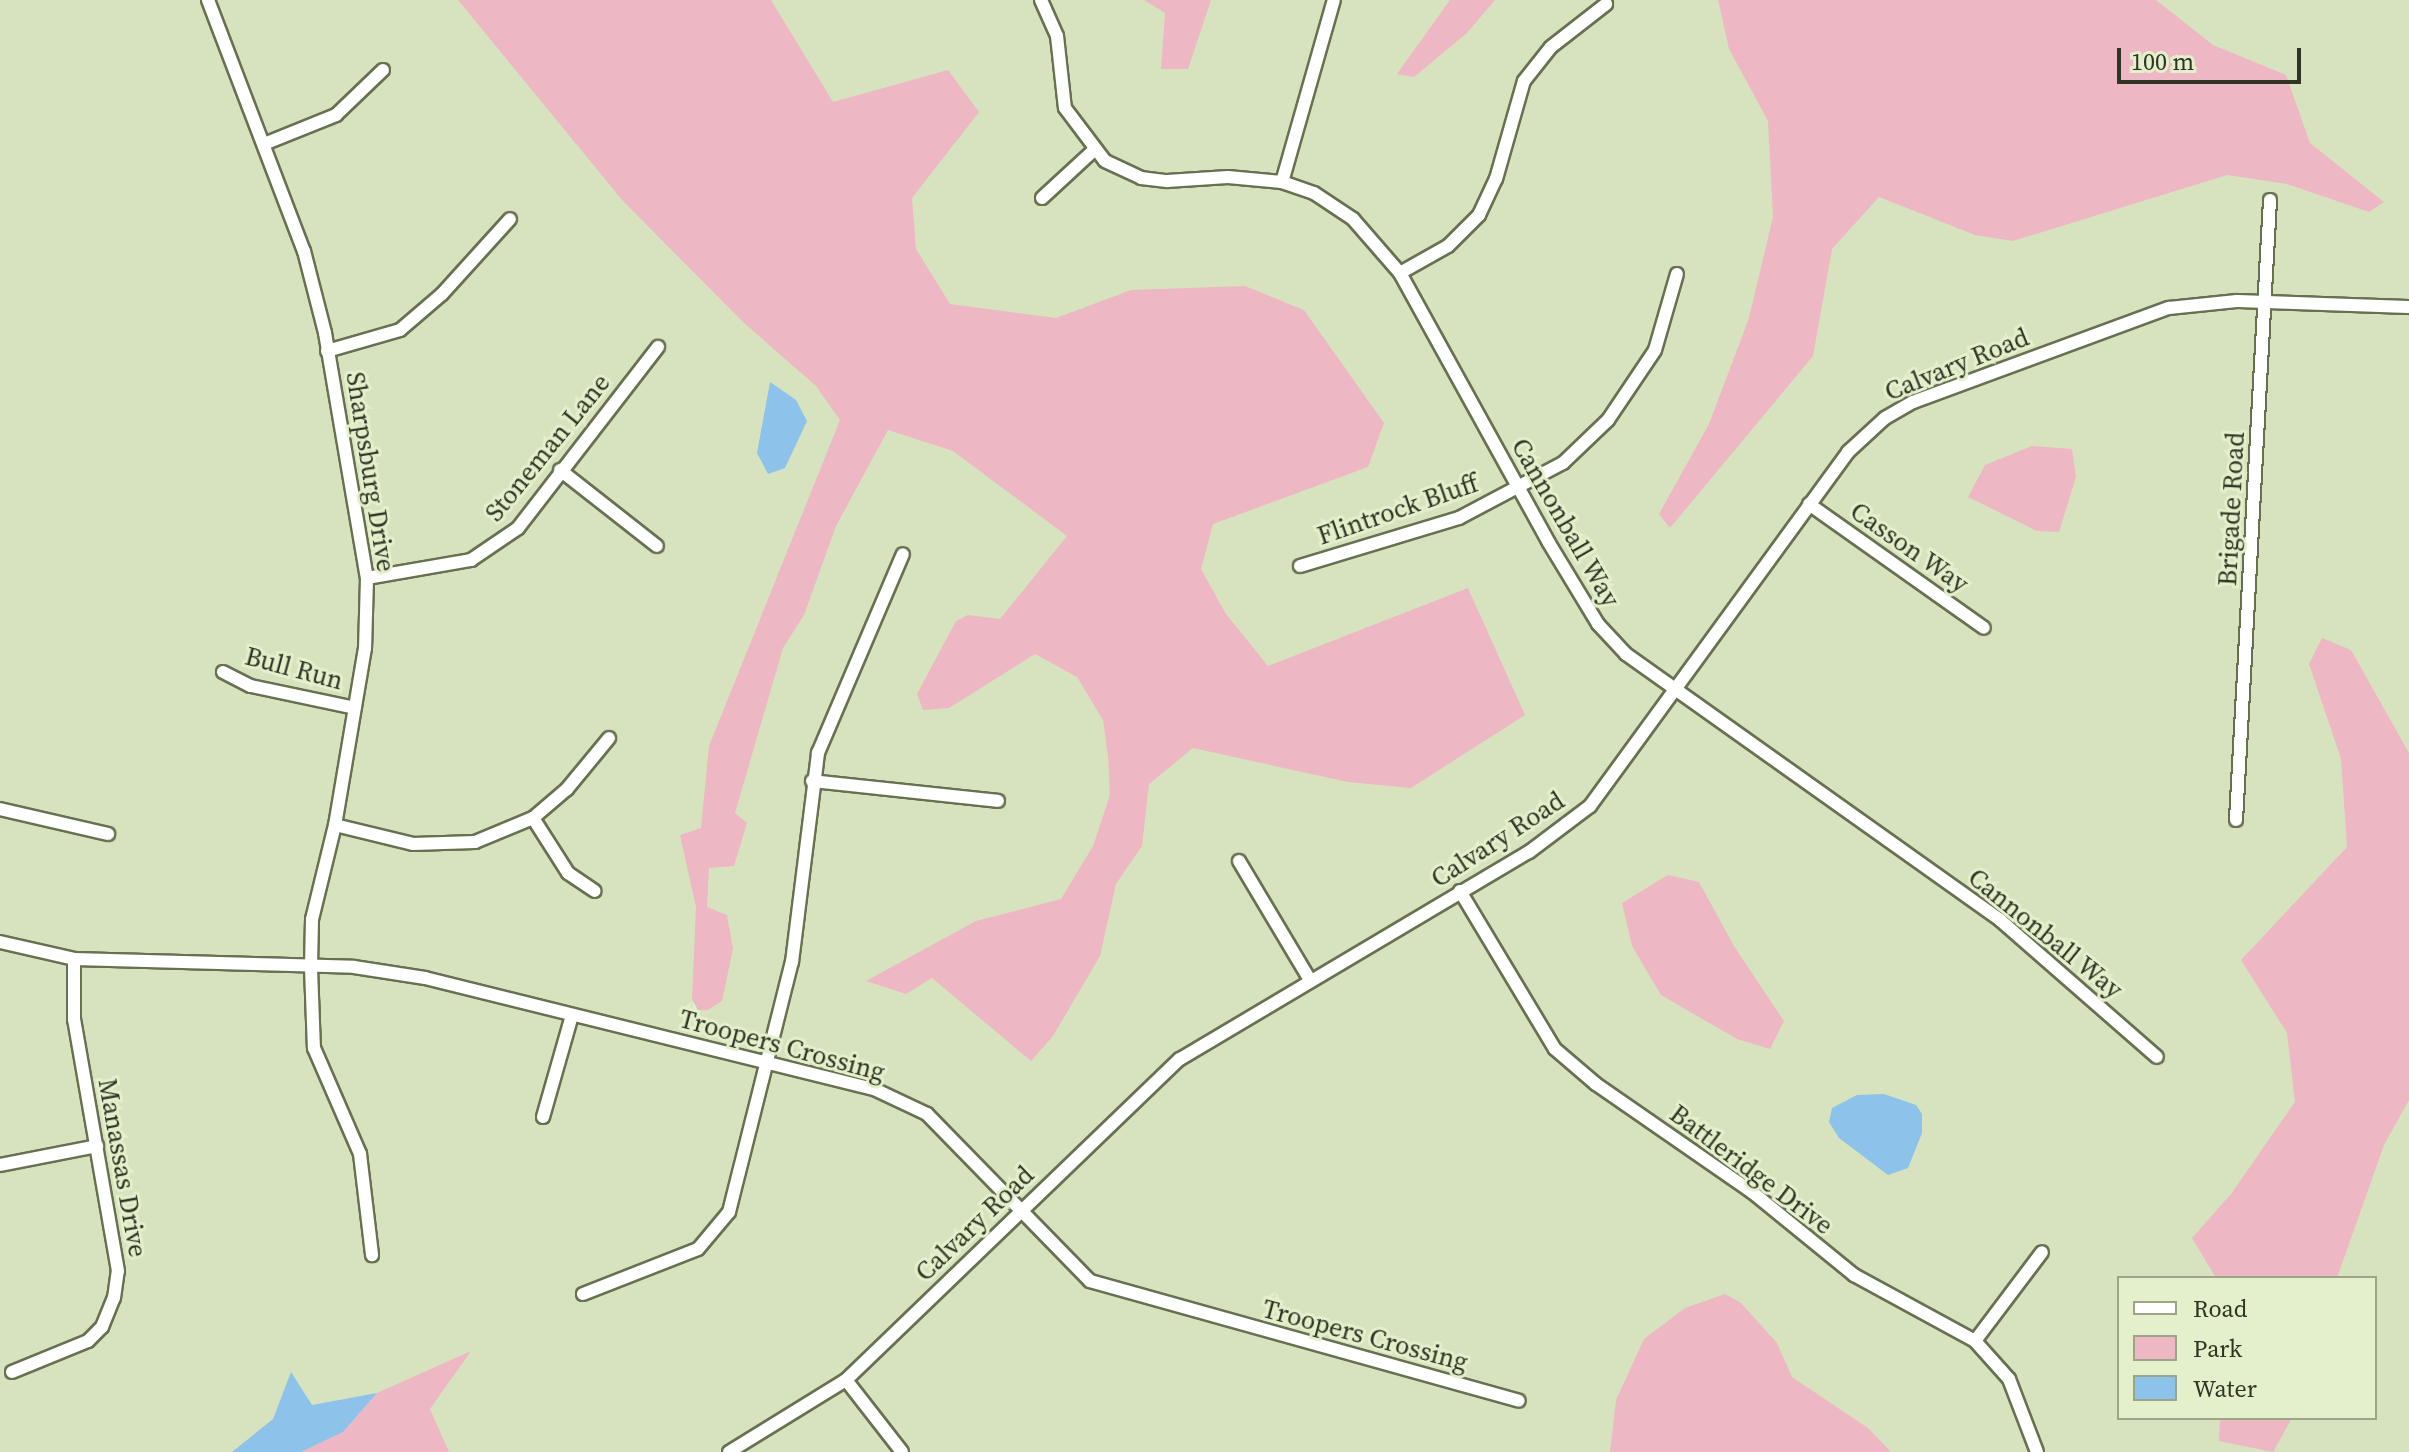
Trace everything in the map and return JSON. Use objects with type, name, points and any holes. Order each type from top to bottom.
[{"type":"street","name":"Sharpsburg Drive","points":[[208,0],[304,251],[327,351],[367,578],[365,648],[335,825],[312,919],[311,968],[314,1048],[360,1154],[372,1255]]},
{"type":"street","name":"Cannonball Way","points":[[1041,0],[1057,36],[1065,108],[1094,150],[1113,166],[1141,178],[1282,182],[1314,193],[1353,219],[1400,273],[1518,488],[1598,624],[1626,654],[2000,920],[2157,1057]]},
{"type":"street","points":[[1282,182],[1334,0]]},
{"type":"street","points":[[1400,273],[1448,246],[1479,215],[1496,179],[1524,81],[1551,47],[1606,4]]},
{"type":"street","points":[[264,144],[336,115],[383,70]]},
{"type":"street","points":[[1042,198],[1094,150]]},
{"type":"street","name":"Brigade Road","points":[[2236,820],[2267,302],[2270,200]]},
{"type":"street","points":[[327,351],[400,330],[442,294],[510,219]]},
{"type":"street","name":"Flintrock Bluff","points":[[1300,566],[1459,518],[1563,463],[1608,420],[1655,350],[1677,274]]},
{"type":"street","name":"Calvary Road","points":[[729,1452],[846,1380],[1180,1059],[1529,852],[1590,806],[1809,504],[1863,436],[1913,402],[2169,308],[2267,302],[2409,307]]},
{"type":"street","name":"Stoneman Lane","points":[[367,578],[471,560],[518,528],[658,347]]},
{"type":"street","points":[[560,470],[657,546]]},
{"type":"street","name":"Casson Way","points":[[1809,504],[1984,628]]},
{"type":"street","points":[[583,1294],[698,1249],[718,1231],[729,1212],[794,947],[812,781],[831,716],[903,554]]},
{"type":"street","name":"Bull Run","points":[[223,672],[251,686],[355,708]]},
{"type":"street","points":[[335,825],[444,846],[475,842],[533,818],[567,789],[609,738]]},
{"type":"street","points":[[812,781],[998,801]]},
{"type":"street","points":[[0,809],[108,834]]},
{"type":"street","points":[[533,818],[568,873],[595,891]]},
{"type":"street","points":[[1239,861],[1310,980]]},
{"type":"street","name":"Battleridge Drive","points":[[1460,891],[1555,1049],[1576,1068],[1752,1192],[1854,1275],[1975,1341],[2009,1379],[2037,1452]]},
{"type":"street","name":"Troopers Crossing","points":[[0,942],[74,959],[354,967],[425,978],[876,1090],[927,1114],[1090,1281],[1519,1401]]},
{"type":"street","name":"Manassas Drive","points":[[12,1372],[88,1341],[102,1327],[114,1298],[118,1271],[74,1020],[74,959]]},
{"type":"street","points":[[543,1117],[572,1015]]},
{"type":"street","points":[[0,1165],[97,1146]]},
{"type":"street","points":[[1975,1341],[2042,1252]]},
{"type":"street","points":[[846,1380],[902,1452]]},
{"type":"green space","points":[[458,0],[771,0],[833,102],[948,70],[979,112],[912,198],[916,249],[950,304],[1056,318],[1131,290],[1245,286],[1304,310],[1384,423],[1368,467],[1213,524],[1201,569],[1226,614],[1268,666],[1468,588],[1525,715],[1411,788],[1348,782],[1193,748],[1149,784],[1142,846],[1116,884],[1100,956],[1053,1036],[1031,1061],[932,978],[906,994],[866,981],[976,921],[1061,899],[1093,846],[1110,795],[1108,757],[1103,720],[1077,677],[1035,654],[949,708],[923,710],[917,694],[956,621],[968,615],[1000,619],[1067,536],[953,451],[888,430],[836,526],[804,615],[783,648],[735,813],[747,823],[734,866],[709,868],[707,907],[727,915],[733,949],[722,1001],[708,1010],[698,1010],[692,999],[696,907],[680,835],[701,828],[709,746],[840,420],[816,386],[743,322],[623,201]]},
{"type":"green space","points":[[1144,0],[1211,0],[1188,69],[1161,69],[1165,13]]},
{"type":"green space","points":[[1450,0],[1495,0],[1467,33],[1414,77],[1397,74]]},
{"type":"green space","points":[[1718,0],[2156,0],[2213,45],[2286,75],[2310,143],[2384,202],[2369,212],[2287,184],[2227,175],[2013,241],[1975,235],[1879,197],[1832,249],[1813,356],[1670,528],[1659,514],[1709,424],[1749,318],[1773,217],[1768,121],[1729,49]]},
{"type":"green space","points":[[2032,446],[2072,449],[2076,477],[2059,532],[2037,531],[1968,497],[1985,465]]},
{"type":"green space","points":[[2322,638],[2351,650],[2409,753],[2409,1100],[2384,1145],[2338,1276],[2215,1276],[2192,1238],[2231,1194],[2295,1102],[2287,1033],[2241,960],[2347,847],[2341,759],[2309,664]]},
{"type":"green space","points":[[1668,875],[1699,882],[1734,946],[1784,1021],[1770,1049],[1737,1039],[1661,995],[1632,946],[1622,903]]},
{"type":"green space","points":[[1725,1294],[1741,1303],[1777,1343],[1792,1377],[1868,1428],[1891,1452],[1610,1452],[1616,1400],[1644,1339],[1685,1308]]},
{"type":"green space","points":[[471,1351],[430,1409],[449,1452],[301,1452],[343,1432],[377,1393]]},
{"type":"green space","points":[[2220,1420],[2291,1420],[2273,1452],[2219,1441]]},
{"type":"water","points":[[770,382],[796,400],[807,421],[785,468],[768,474],[757,453]]},
{"type":"water","points":[[1884,1094],[1916,1105],[1922,1114],[1922,1133],[1908,1168],[1888,1175],[1839,1138],[1829,1122],[1832,1108],[1857,1095]]},
{"type":"water","points":[[291,1372],[312,1405],[377,1393],[343,1432],[301,1452],[232,1452],[273,1419]]}]
